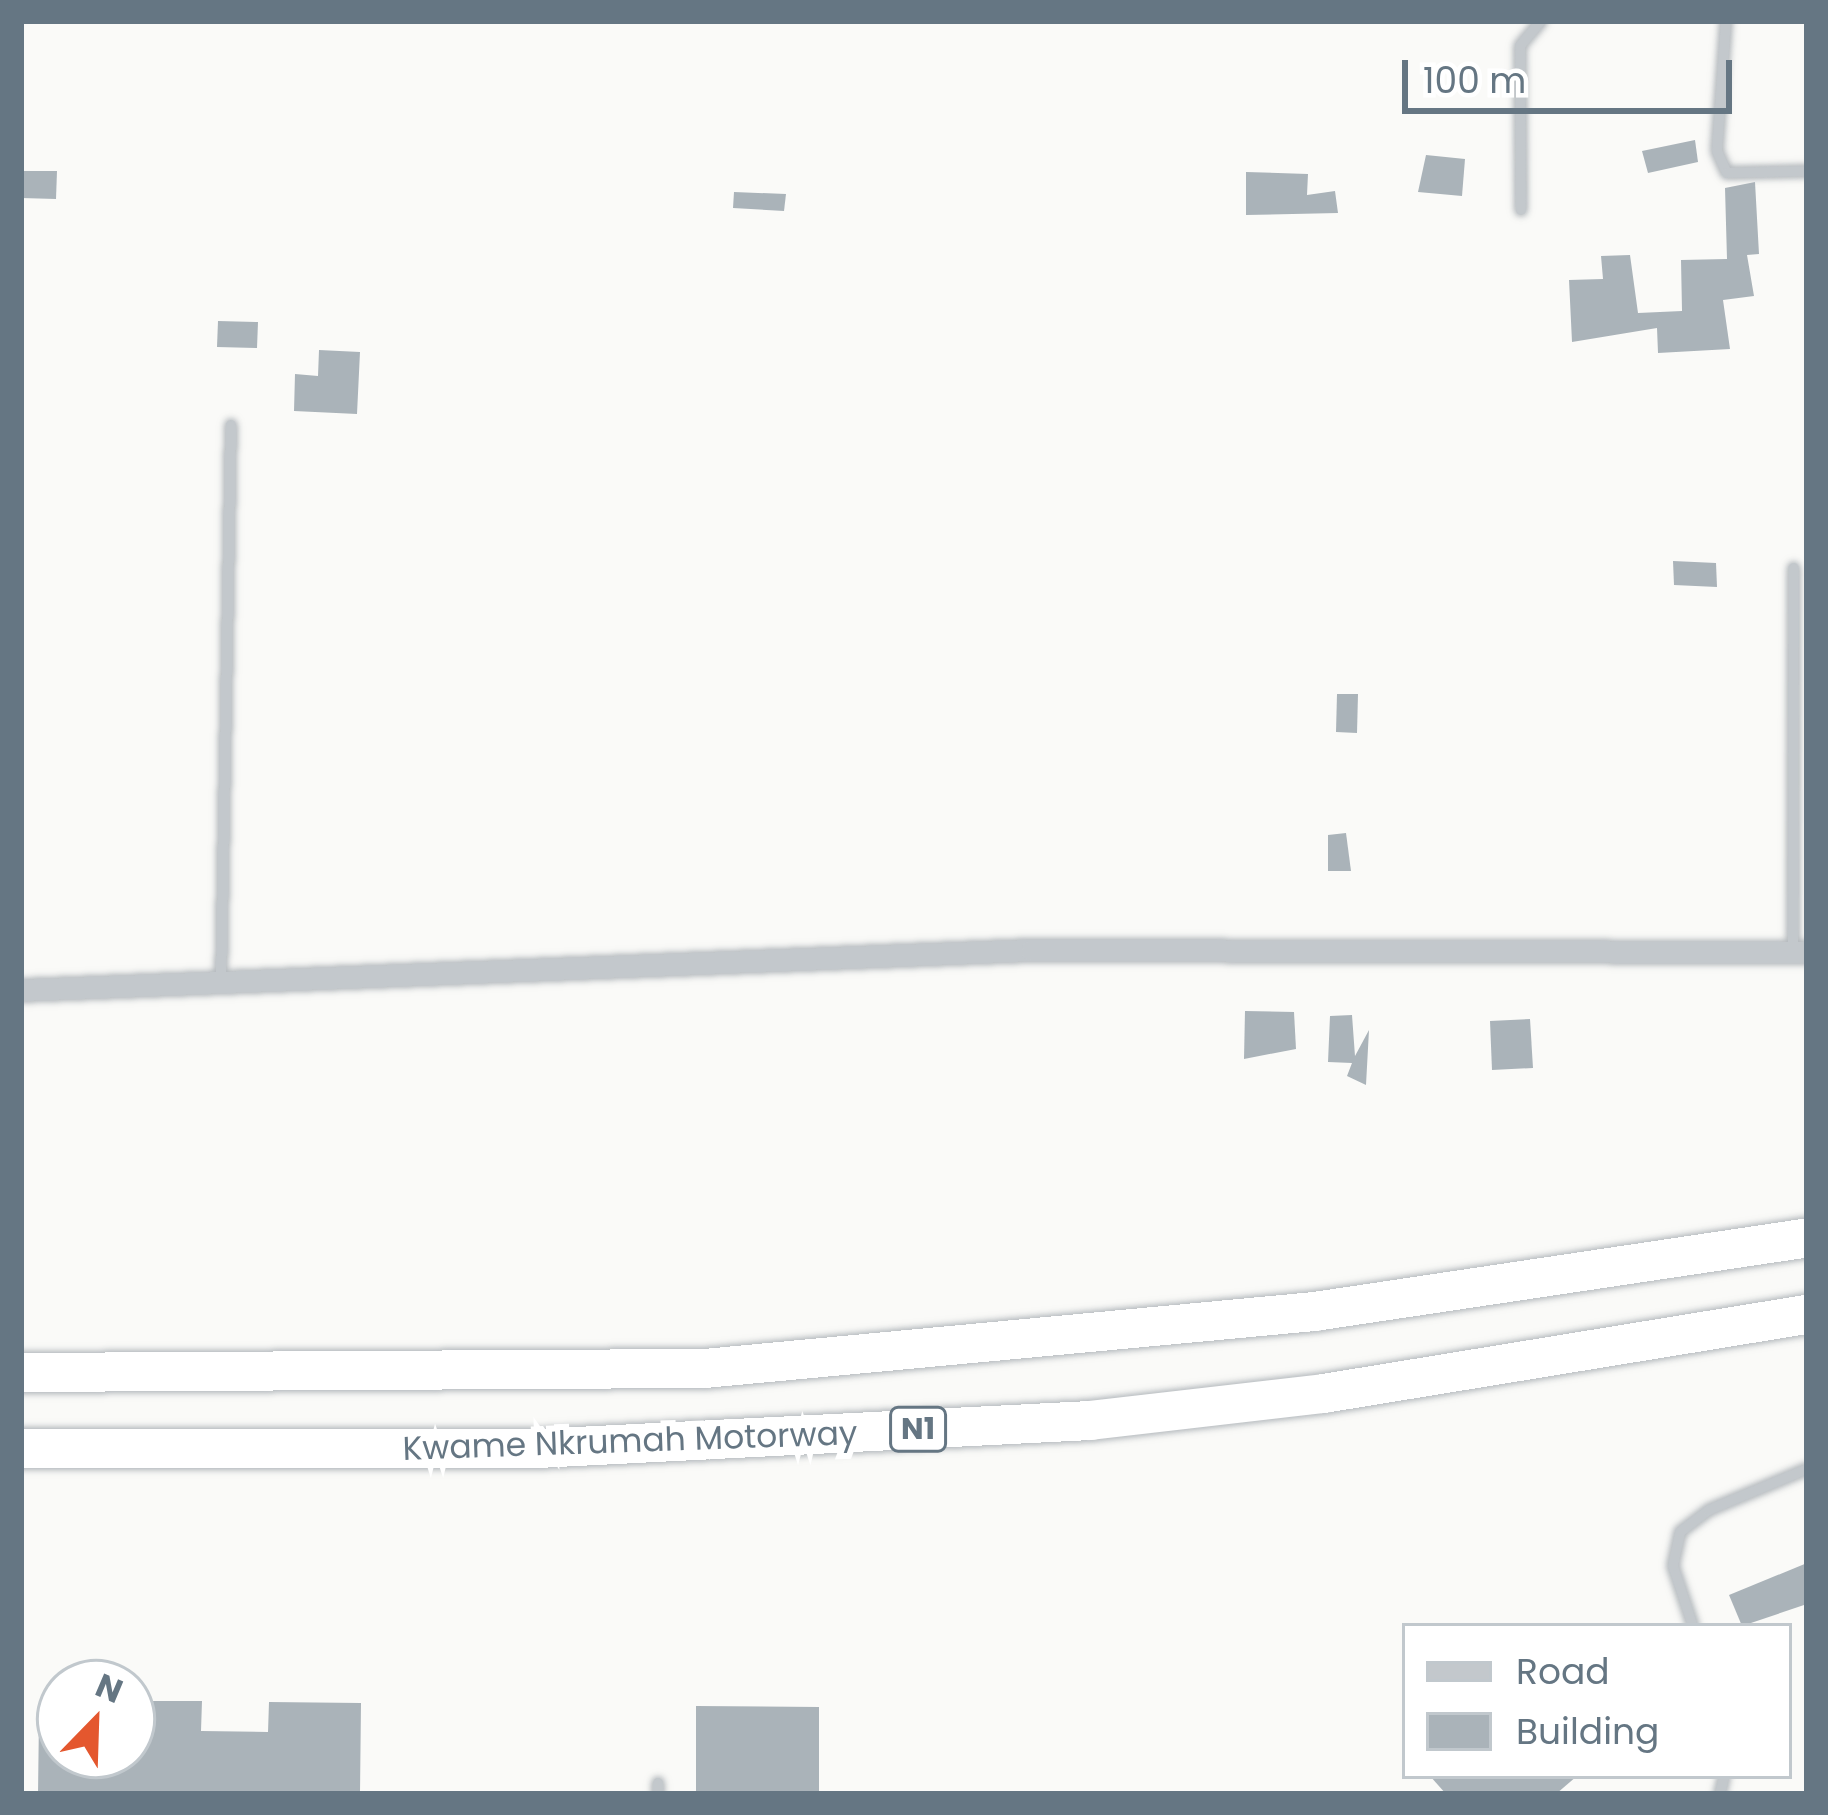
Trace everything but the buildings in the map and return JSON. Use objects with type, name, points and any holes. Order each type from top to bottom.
[{"type":"highway","points":[[21,1372],[704,1368],[1314,1311],[1807,1238]]},
{"type":"highway","name":"Kwame Nkrumah Motorway","points":[[21,1448],[536,1448],[1090,1420],[1323,1394],[1807,1314]]},
{"type":"street","points":[[21,990],[1032,950],[1800,953]]},
{"type":"lane","points":[[1521,210],[1520,46],[1541,21]]},
{"type":"lane","points":[[1726,21],[1717,151],[1727,172],[1807,171]]},
{"type":"lane","points":[[220,985],[231,425]]},
{"type":"lane","points":[[1794,568],[1800,953]]},
{"type":"lane","points":[[1692,1623],[1673,1566],[1680,1532],[1709,1510],[1807,1469]]}]
